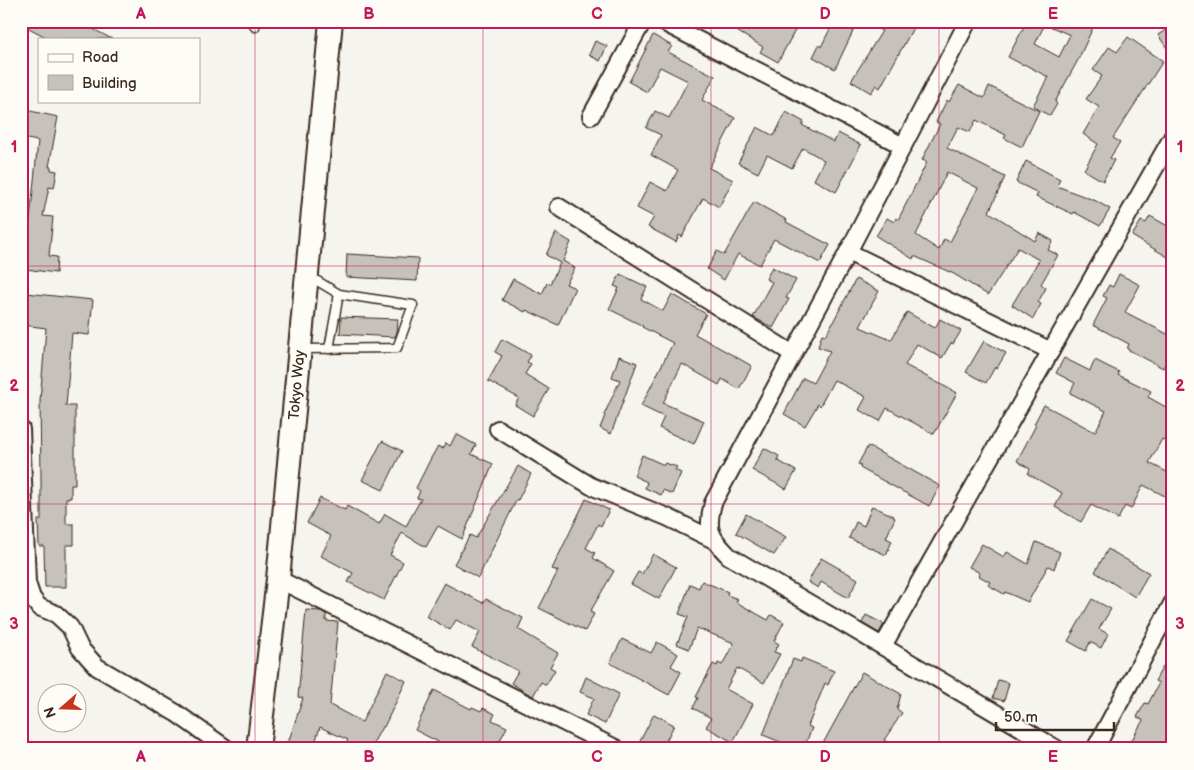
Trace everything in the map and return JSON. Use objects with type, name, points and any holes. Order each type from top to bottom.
[{"type":"main road","name":"Tokyo Way","points":[[258,749],[278,580],[331,21]]},
{"type":"street","points":[[591,116],[643,21]]},
{"type":"street","points":[[661,21],[903,146]]},
{"type":"street","points":[[714,540],[708,520],[714,503],[848,252],[968,21]]},
{"type":"street","points":[[883,646],[1173,136]]},
{"type":"street","points":[[559,207],[793,354]]},
{"type":"street","points":[[848,252],[1051,351]]},
{"type":"street","points":[[21,429],[24,583],[32,598],[39,607],[56,614],[70,626],[80,648],[97,668],[176,714],[227,749]]},
{"type":"street","points":[[498,429],[591,486],[667,517],[714,540],[729,556],[1057,749]]},
{"type":"street","points":[[278,580],[617,749]]},
{"type":"street","points":[[1095,749],[1173,602]]},
{"type":"lane","points":[[300,349],[397,348],[413,305],[339,294],[307,275]]},
{"type":"lane","points":[[329,349],[339,294]]},
{"type":"building","points":[[21,21],[78,21],[110,38],[48,38],[21,24]]},
{"type":"building","points":[[740,21],[800,21],[778,62],[760,52],[763,47],[735,30]]},
{"type":"building","points":[[834,21],[858,21],[835,69],[813,57],[819,45],[821,47]]},
{"type":"building","points":[[862,21],[917,21],[880,88],[876,85],[871,93],[851,81],[882,31]]},
{"type":"building","points":[[1027,21],[1096,21],[1078,60],[1055,102],[1057,104],[1050,116],[1033,106],[1048,77],[1008,57]],"holes":[[[1045,24],[1070,35],[1059,57],[1035,44]]]},
{"type":"building","points":[[1173,25],[1173,57],[1158,35]]},
{"type":"building","points":[[653,35],[672,46],[668,52],[715,76],[702,100],[735,118],[709,168],[733,180],[719,207],[703,198],[682,237],[679,235],[676,242],[648,227],[654,217],[637,208],[650,182],[667,191],[678,170],[651,155],[661,135],[646,128],[655,111],[669,118],[688,81],[660,67],[647,92],[629,82]]},
{"type":"building","points":[[1128,37],[1163,61],[1113,138],[1120,142],[1110,158],[1114,160],[1103,181],[1084,170],[1098,144],[1083,134],[1099,107],[1086,99],[1102,76],[1093,70],[1109,47],[1117,52]]},
{"type":"building","points":[[595,41],[607,46],[600,61],[589,55]]},
{"type":"building","points":[[959,85],[984,98],[989,86],[1039,111],[1022,147],[1004,138],[1006,135],[976,120],[970,132],[958,127],[947,148],[1005,177],[989,212],[1035,241],[1039,233],[1053,241],[1048,250],[1058,255],[1041,284],[1046,288],[1038,302],[1041,304],[1033,319],[1012,305],[1039,260],[1018,248],[988,295],[954,274],[914,256],[913,259],[876,236],[887,218],[894,222],[896,218],[898,220],[927,162],[922,160],[940,124],[936,122],[947,100],[949,102]],"holes":[[[947,172],[978,188],[950,242],[944,239],[939,250],[916,235]]]},
{"type":"building","points":[[21,109],[58,117],[49,167],[51,167],[51,170],[57,171],[54,188],[49,187],[43,216],[53,217],[49,256],[57,257],[56,273],[25,269],[38,141],[21,138]]},
{"type":"building","points":[[786,112],[804,122],[802,125],[834,142],[838,133],[861,145],[836,192],[814,180],[824,160],[803,148],[792,168],[767,155],[758,173],[738,163],[757,127],[774,136]]},
{"type":"building","points":[[1026,161],[1060,179],[1057,186],[1096,201],[1110,209],[1100,226],[1074,212],[1073,214],[1036,197],[1038,193],[1016,182]]},
{"type":"building","points":[[754,202],[787,220],[786,222],[830,245],[820,263],[774,239],[760,265],[738,254],[724,280],[707,269],[717,251],[724,255]]},
{"type":"building","points":[[1150,216],[1173,229],[1173,260],[1132,236],[1141,221],[1146,223]]},
{"type":"building","points":[[556,233],[571,242],[563,261],[575,268],[566,284],[575,288],[558,325],[526,310],[525,312],[502,300],[513,279],[542,294],[547,283],[550,284],[560,263],[546,255]]},
{"type":"building","points":[[347,254],[418,258],[417,281],[346,277]]},
{"type":"building","points":[[772,267],[796,280],[786,298],[789,299],[773,328],[753,317],[772,282],[766,279]]},
{"type":"building","points":[[620,274],[647,287],[641,299],[663,311],[672,294],[706,314],[695,334],[752,366],[739,389],[722,379],[719,385],[682,364],[663,403],[704,421],[694,444],[659,428],[664,417],[641,406],[673,343],[609,309],[619,288],[614,286]]},
{"type":"building","points":[[1119,274],[1140,285],[1125,312],[1173,337],[1173,348],[1163,368],[1127,349],[1129,344],[1093,325],[1107,298],[1103,296],[1109,285],[1113,287]]},
{"type":"building","points":[[856,279],[879,291],[860,327],[891,340],[907,312],[935,328],[940,319],[961,331],[942,358],[917,344],[905,365],[957,393],[934,434],[887,408],[880,421],[859,410],[866,397],[834,380],[820,406],[818,404],[805,426],[784,414],[803,378],[813,383],[830,351],[818,347],[822,334],[826,335]]},
{"type":"building","points":[[26,293],[93,300],[89,335],[72,333],[66,406],[75,406],[75,485],[71,485],[71,498],[66,498],[66,524],[74,524],[74,545],[66,545],[66,587],[45,587],[44,546],[39,546],[38,520],[41,520],[40,401],[46,328],[23,325]]},
{"type":"building","points":[[341,317],[398,319],[397,332],[395,337],[340,334]]},
{"type":"building","points":[[502,339],[531,355],[527,362],[531,364],[525,374],[549,389],[533,416],[515,405],[519,398],[488,381],[502,356],[495,352]]},
{"type":"building","points":[[984,341],[1006,353],[986,383],[966,372]]},
{"type":"building","points":[[619,356],[637,363],[611,434],[600,428],[620,380],[612,377]]},
{"type":"building","points":[[1064,358],[1090,371],[1095,360],[1119,372],[1118,375],[1151,391],[1148,397],[1173,411],[1173,445],[1162,439],[1149,463],[1173,475],[1173,500],[1143,485],[1131,509],[1125,506],[1118,519],[1091,505],[1081,522],[1055,507],[1062,493],[1028,474],[1030,469],[1017,461],[1044,405],[1095,432],[1106,411],[1070,393],[1075,383],[1056,373]]},
{"type":"building","points":[[456,434],[476,445],[471,454],[493,464],[462,539],[438,526],[426,547],[402,533],[390,555],[403,562],[384,600],[348,582],[353,573],[321,556],[331,536],[307,523],[320,498],[345,510],[347,506],[379,524],[385,514],[406,526],[421,499],[417,498],[420,491],[416,488],[431,458],[438,446],[443,449],[446,443],[450,446]]},
{"type":"building","points":[[382,441],[402,451],[383,490],[362,480]]},
{"type":"building","points":[[868,446],[940,486],[929,506],[860,468],[861,465],[858,464]]},
{"type":"building","points":[[764,448],[779,456],[777,460],[796,471],[786,489],[752,470]]},
{"type":"building","points":[[642,455],[664,465],[665,463],[677,467],[675,470],[681,473],[672,494],[663,490],[661,495],[645,488],[647,482],[634,476]]},
{"type":"building","points":[[518,466],[531,474],[478,578],[454,564],[470,535],[476,538]]},
{"type":"building","points":[[586,499],[609,510],[601,526],[598,524],[586,548],[595,553],[593,558],[614,571],[590,612],[594,614],[585,631],[539,608],[558,571],[552,569]]},
{"type":"building","points":[[872,506],[895,518],[886,538],[892,541],[886,555],[849,538],[856,522],[864,526]]},
{"type":"building","points":[[746,514],[786,537],[774,555],[736,533]]},
{"type":"building","points":[[1036,542],[1060,552],[1054,569],[1048,566],[1028,602],[1005,592],[1004,594],[988,585],[990,582],[979,576],[980,573],[969,567],[982,544],[1004,557],[1007,552],[1028,564]]},
{"type":"building","points":[[1108,549],[1149,573],[1135,597],[1095,572]]},
{"type":"building","points":[[653,554],[676,567],[659,599],[631,584],[638,572],[642,574]]},
{"type":"building","points":[[821,558],[858,579],[848,598],[821,582],[818,588],[808,582]]},
{"type":"building","points":[[702,581],[728,592],[727,595],[738,599],[736,602],[768,620],[771,615],[784,622],[774,641],[779,644],[774,652],[780,654],[764,683],[737,668],[726,689],[753,704],[733,742],[706,727],[711,718],[693,708],[698,698],[696,697],[713,664],[717,666],[718,663],[722,665],[734,643],[697,628],[689,649],[677,644],[688,617],[679,614],[690,584],[699,588]]},
{"type":"building","points":[[444,583],[483,603],[486,599],[523,618],[518,629],[558,653],[550,667],[555,670],[546,685],[541,682],[533,696],[527,693],[511,683],[518,671],[472,647],[480,632],[456,620],[450,630],[426,616]]},
{"type":"building","points":[[1092,599],[1111,609],[1099,629],[1108,634],[1101,648],[1090,642],[1086,651],[1068,641]]},
{"type":"building","points":[[306,610],[320,611],[326,614],[326,621],[338,622],[330,705],[362,722],[387,671],[406,681],[384,727],[382,727],[370,749],[343,749],[348,740],[320,727],[313,749],[286,749],[303,698],[298,697]]},
{"type":"building","points":[[866,615],[884,624],[879,633],[862,623]]},
{"type":"building","points":[[622,639],[651,653],[657,642],[678,654],[671,666],[681,672],[669,695],[610,663]]},
{"type":"building","points":[[1173,648],[1173,737],[1166,749],[1127,749],[1143,720],[1137,717],[1145,703],[1148,704],[1159,683],[1155,681]]},
{"type":"building","points":[[802,658],[834,671],[828,685],[825,683],[808,726],[812,728],[805,745],[802,743],[799,749],[786,749],[788,745],[763,735],[793,659],[801,662]]},
{"type":"building","points":[[862,672],[901,694],[897,709],[902,713],[884,740],[900,749],[820,749]]},
{"type":"building","points":[[586,677],[619,694],[605,724],[586,715],[594,698],[580,692]]},
{"type":"building","points":[[998,680],[1009,683],[1004,701],[993,698]]},
{"type":"building","points":[[434,690],[471,709],[472,707],[481,711],[483,708],[495,714],[492,720],[507,727],[498,744],[492,742],[490,746],[482,742],[479,749],[452,749],[415,730]]},
{"type":"building","points":[[654,714],[674,725],[662,749],[636,749]]}]
